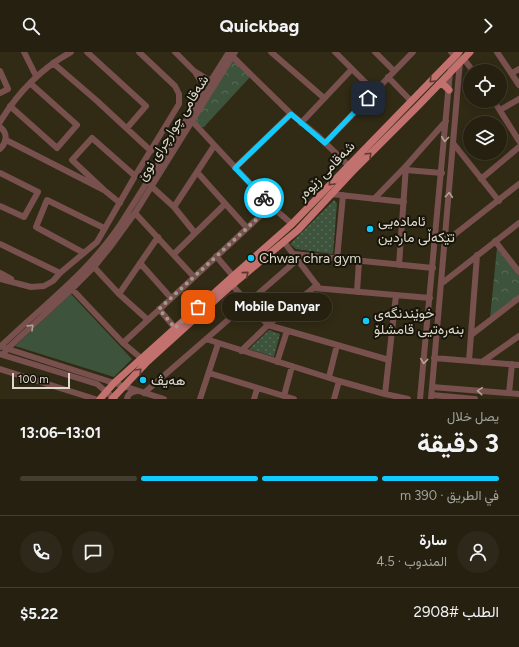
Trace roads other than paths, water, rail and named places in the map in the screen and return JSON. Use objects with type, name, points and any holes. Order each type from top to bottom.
[{"type":"main road","name":"شەقامی زێوەر","points":[[100,399],[114,384],[232,276],[292,224],[457,55],[470,52]]},
{"type":"main road","name":"شەقامی زێوەر","points":[[113,399],[146,363],[232,285],[298,230],[450,72],[457,55]]},
{"type":"main road","points":[[439,84],[444,85],[449,90]]},
{"type":"street","points":[[24,52],[36,76]]},
{"type":"street","points":[[0,122],[10,106],[36,76],[71,52]]},
{"type":"street","points":[[87,52],[146,106],[127,128]]},
{"type":"street","points":[[0,279],[35,288],[44,286],[53,281],[60,273],[97,242],[134,176],[151,151],[177,107],[180,98],[175,86],[139,52]]},
{"type":"street","points":[[175,52],[194,71],[200,80],[211,85]]},
{"type":"street","points":[[335,52],[374,91]]},
{"type":"street","points":[[375,52],[394,71]]},
{"type":"street","points":[[325,143],[413,52]]},
{"type":"street","points":[[498,52],[519,85]]},
{"type":"street","points":[[232,53],[291,114],[348,165]]},
{"type":"street","name":"شەقامی چوارچرای نوێ","points":[[131,214],[232,53]]},
{"type":"street","points":[[275,53],[324,98]]},
{"type":"street","points":[[457,55],[466,64]]},
{"type":"street","points":[[457,55],[458,99],[431,397],[475,399]]},
{"type":"street","points":[[53,63],[151,151]]},
{"type":"street","points":[[301,123],[352,69]]},
{"type":"street","points":[[512,73],[519,69]]},
{"type":"street","points":[[0,71],[8,89],[0,93]]},
{"type":"street","points":[[420,399],[442,173],[450,72]]},
{"type":"street","points":[[388,77],[411,101]]},
{"type":"street","points":[[10,106],[57,148],[77,125],[30,83]]},
{"type":"street","name":"شەقامی چوارچرای نوێ","points":[[131,214],[151,186],[192,121],[211,85]]},
{"type":"street","points":[[448,98],[458,99]]},
{"type":"street","points":[[519,99],[500,110],[519,141]]},
{"type":"street","points":[[235,168],[291,114]]},
{"type":"street","points":[[192,121],[271,206],[292,224]]},
{"type":"street","points":[[374,199],[406,168],[446,121]]},
{"type":"street","points":[[0,126],[5,133],[6,140],[0,149]]},
{"type":"street","points":[[120,203],[72,160],[92,138],[134,176]]},
{"type":"street","points":[[6,140],[104,190]]},
{"type":"street","points":[[453,143],[499,201]]},
{"type":"street","points":[[174,207],[214,146]]},
{"type":"street","points":[[481,179],[519,147]]},
{"type":"street","points":[[406,168],[442,173]]},
{"type":"street","points":[[399,265],[406,168]]},
{"type":"street","points":[[197,172],[247,228]]},
{"type":"street","points":[[0,173],[38,192],[24,217],[0,206]]},
{"type":"street","points":[[445,242],[519,184]]},
{"type":"street","points":[[151,186],[174,207],[195,233]]},
{"type":"street","points":[[331,194],[404,202]]},
{"type":"street","points":[[337,259],[343,195]]},
{"type":"street","points":[[84,253],[36,227],[47,200],[104,228]]},
{"type":"street","points":[[174,254],[225,204]]},
{"type":"street","points":[[123,343],[271,206]]},
{"type":"street","points":[[131,214],[158,237],[194,277]]},
{"type":"street","points":[[4,352],[94,267],[115,242],[131,214]]},
{"type":"street","points":[[113,399],[97,384],[4,352],[0,347],[89,264],[131,214]]},
{"type":"street","points":[[441,284],[495,240],[519,223]]},
{"type":"street","points":[[119,294],[158,237]]},
{"type":"street","points":[[495,240],[519,272]]},
{"type":"street","points":[[284,242],[316,287]]},
{"type":"street","points":[[0,244],[60,273]]},
{"type":"street","points":[[469,361],[478,255]]},
{"type":"street","points":[[216,256],[232,276]]},
{"type":"street","points":[[144,393],[248,302],[295,257],[337,259],[433,268]]},
{"type":"street","points":[[357,292],[360,261]]},
{"type":"street","points":[[140,263],[171,298]]},
{"type":"street","points":[[94,267],[119,294],[148,320]]},
{"type":"street","points":[[0,273],[23,285]]},
{"type":"street","points":[[232,285],[268,325],[389,360]]},
{"type":"street","points":[[241,351],[268,325],[316,287],[430,298]]},
{"type":"street","points":[[72,289],[123,343],[142,359]]},
{"type":"street","points":[[385,394],[396,295]]},
{"type":"street","points":[[471,335],[519,298]]},
{"type":"street","points":[[159,309],[175,328]]},
{"type":"street","points":[[277,362],[286,331]]},
{"type":"street","points":[[482,362],[519,336]]},
{"type":"street","points":[[206,339],[340,381],[408,399]]},
{"type":"street","points":[[426,343],[435,344]]},
{"type":"street","points":[[200,399],[218,344]]},
{"type":"street","points":[[329,377],[337,345]]},
{"type":"street","points":[[4,352],[164,399]]},
{"type":"street","points":[[434,358],[519,365]]},
{"type":"street","points":[[510,393],[512,364]]},
{"type":"street","points":[[284,396],[292,366]]},
{"type":"street","points":[[0,369],[96,399]]},
{"type":"street","points":[[209,373],[257,389],[294,399]]},
{"type":"street","points":[[334,399],[340,381]]},
{"type":"street","points":[[432,387],[519,394]]},
{"type":"street","points":[[254,399],[257,389]]},
{"type":"street","points":[[128,399],[129,394],[137,391]]},
{"type":"place","name":"ئامادەیی تێکەڵی ماردین","points":[[370,229]]},
{"type":"place","name":"Chwar chra gym","points":[[251,258]]},
{"type":"place","name":"Mobile Danyar","points":[[198,307]]},
{"type":"place","name":"خوێندنگەی بنەرەتیی قامشلۆ","points":[[366,321]]},
{"type":"place","name":"ھەیڤ","points":[[143,380]]}]
